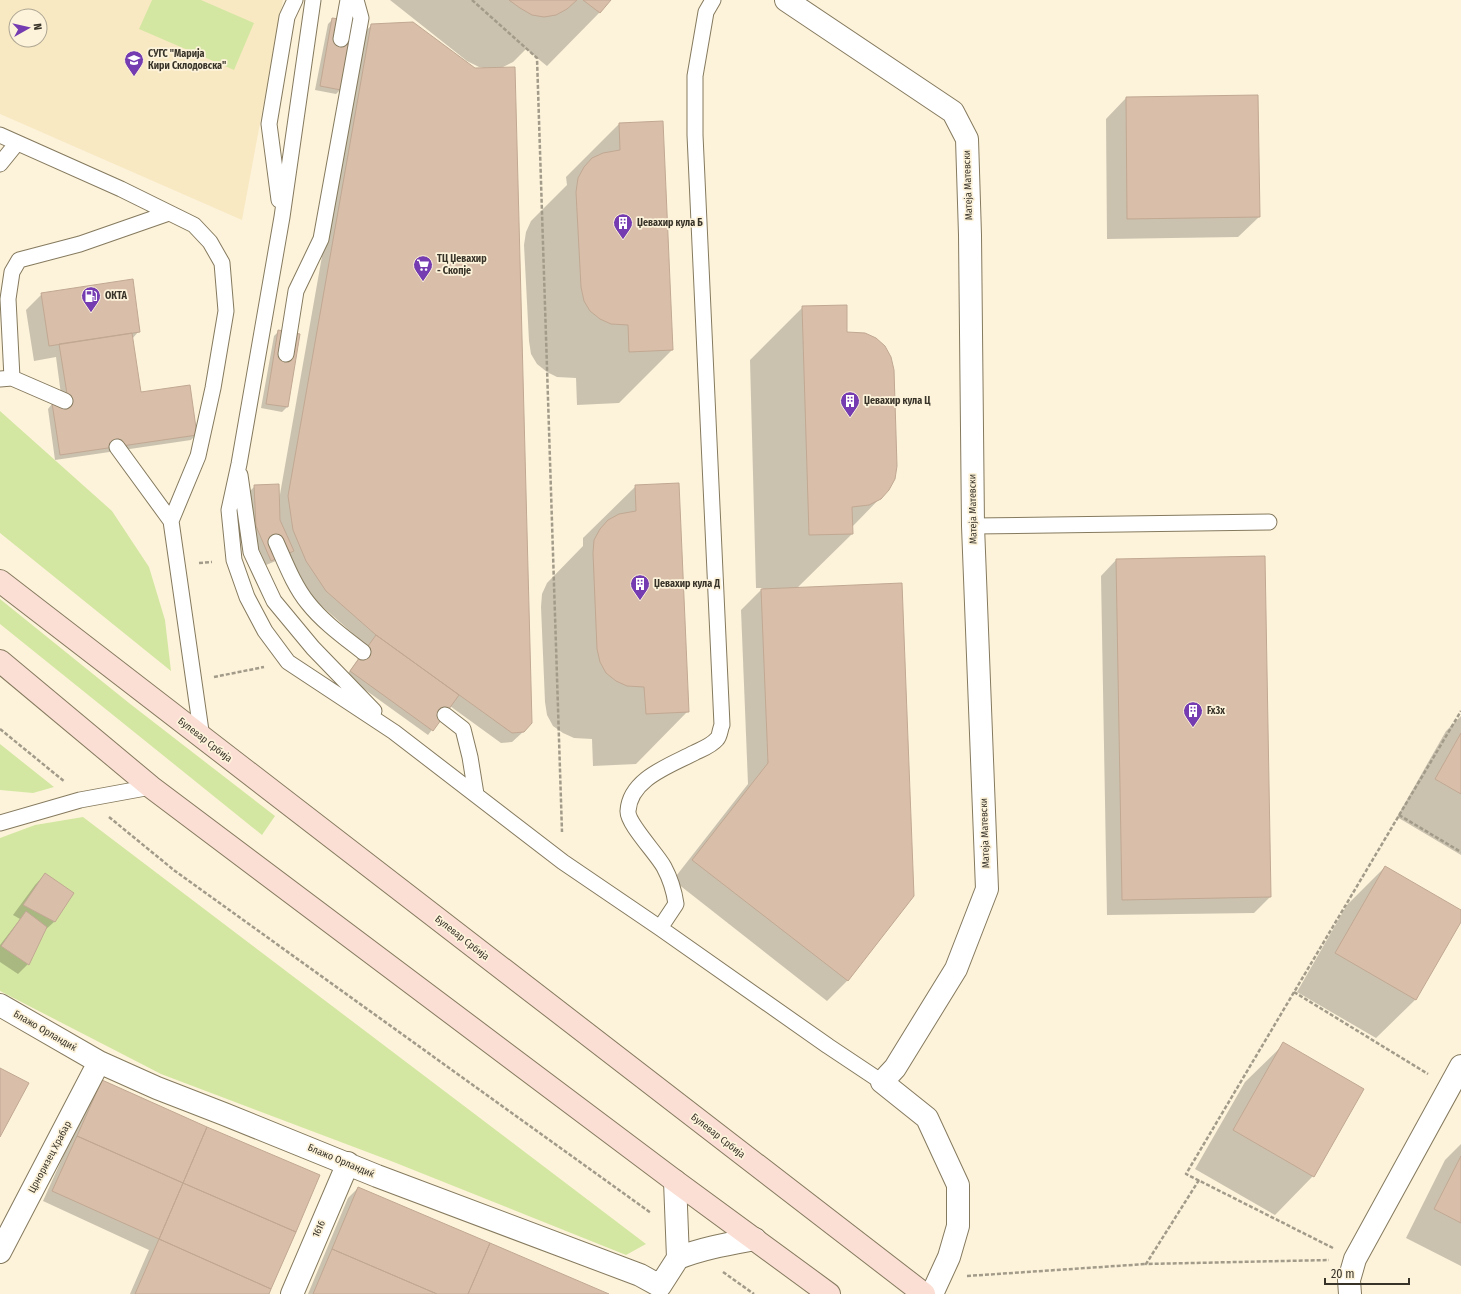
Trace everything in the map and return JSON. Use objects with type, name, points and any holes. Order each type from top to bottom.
[{"type":"street","name":"Матеја Матевски","points":[[786,0],[953,112],[967,140],[970,235],[973,526],[987,890],[956,969],[895,1068],[882,1082]]},
{"type":"street","name":"Булевар Србија","points":[[0,581],[924,1294]]},
{"type":"street","points":[[0,661],[151,787],[675,1181],[829,1294]]},
{"type":"street","name":"Блажо Орландиќ","points":[[0,1005],[99,1062],[157,1088],[377,1176],[640,1275],[663,1291],[678,1258]]},
{"type":"street","name":"Црноризец Храбар","points":[[0,1252],[99,1062]]},
{"type":"street","points":[[1350,1294],[1349,1280],[1355,1259],[1461,1066]]},
{"type":"street","points":[[882,1082],[927,1118],[958,1185],[958,1226],[949,1257],[936,1286]]},
{"type":"street","name":"1616","points":[[292,1294],[348,1164]]},
{"type":"street","points":[[675,1181],[678,1258],[697,1250],[755,1239]]},
{"type":"lane","points":[[282,217],[268,124],[287,17],[294,0]]},
{"type":"lane","points":[[313,0],[282,217],[239,464],[229,510],[234,560],[247,597],[265,631],[288,662],[394,732],[563,862],[882,1082]]},
{"type":"lane","points":[[341,39],[348,0]]},
{"type":"lane","points":[[286,354],[296,291],[321,239],[361,18],[356,0]]},
{"type":"lane","points":[[660,928],[676,904],[673,885],[663,866],[649,845],[635,829],[628,812],[632,794],[644,782],[664,768],[709,745],[718,738],[722,725],[695,135],[696,76],[706,12],[713,0]]},
{"type":"lane","points":[[0,135],[121,189],[194,225],[210,242],[222,263],[226,311],[213,388],[198,456],[171,521]]},
{"type":"lane","points":[[0,164],[17,143]]},
{"type":"lane","points":[[65,401],[6,379],[8,299],[6,269],[19,260],[80,244],[169,213]]},
{"type":"lane","points":[[117,447],[171,521],[202,738]]},
{"type":"lane","points":[[239,464],[252,552],[274,601],[313,648],[394,732]]},
{"type":"lane","points":[[973,526],[1269,522]]},
{"type":"lane","points":[[276,542],[290,573],[307,602],[338,632],[363,652]]},
{"type":"lane","points":[[445,715],[463,729],[470,757],[476,794]]},
{"type":"lane","points":[[3,821],[86,799],[151,787]]},
{"type":"path","points":[[472,0],[537,58],[563,862]]},
{"type":"path","points":[[177,565],[234,560]]},
{"type":"path","points":[[194,681],[288,662]]},
{"type":"path","points":[[1355,1259],[1186,1174],[1461,711]]},
{"type":"path","points":[[0,729],[175,871],[657,1217]]},
{"type":"path","points":[[1399,816],[1461,852]]},
{"type":"path","points":[[1294,992],[1449,1087]]},
{"type":"path","points":[[1146,1264],[1199,1180]]},
{"type":"path","points":[[936,1286],[1146,1264],[1355,1259]]},
{"type":"path","points":[[723,1272],[754,1294]]},
{"type":"shaded area","name":"СУГС \"Марија Кири Склодовска\"","points":[[0,0],[283,0],[242,220],[0,114]]},
{"type":"green space","points":[[152,0],[201,0],[254,23],[234,70],[139,29]]},
{"type":"green space","points":[[0,411],[112,511],[149,567],[165,620],[171,671],[0,533]]},
{"type":"green space","points":[[0,599],[129,703],[275,816],[262,835],[0,624]]},
{"type":"green space","points":[[0,744],[54,787],[33,793],[0,790]]},
{"type":"green space","points":[[83,817],[646,1244],[626,1255],[391,1161],[161,1074],[0,991],[0,838],[35,825]]},
{"type":"building","points":[[509,0],[577,0],[567,9],[556,15],[544,17],[532,15]]},
{"type":"building","points":[[583,0],[611,0],[600,13]]},
{"type":"building","points":[[332,18],[354,21],[341,90],[320,86]]},
{"type":"building","name":"ТЦ Џевахир - Скопје","points":[[413,22],[475,68],[515,67],[532,723],[524,732],[512,733],[376,635],[326,591],[306,561],[293,530],[288,496],[371,24]]},
{"type":"building","points":[[1258,95],[1260,217],[1127,219],[1126,97]]},
{"type":"building","name":"Џевахир кула Б","points":[[663,121],[673,350],[629,352],[628,325],[611,324],[600,319],[590,311],[584,301],[581,287],[576,192],[578,178],[584,167],[592,158],[603,153],[620,150],[619,123]]},
{"type":"building","name":"ОКТА","points":[[133,279],[140,332],[49,346],[41,293]]},
{"type":"building","name":"Џевахир кула Ц","points":[[847,305],[847,332],[865,333],[876,338],[885,346],[891,357],[894,370],[897,466],[895,479],[889,490],[881,499],[869,505],[852,507],[853,534],[809,535],[802,306]]},
{"type":"building","points":[[278,330],[300,334],[288,407],[266,404]]},
{"type":"building","points":[[132,333],[141,392],[190,385],[197,435],[60,455],[52,403],[68,400],[59,344]]},
{"type":"building","name":"Џевахир кула Д","points":[[679,483],[689,712],[646,714],[644,687],[627,686],[616,681],[606,673],[600,662],[597,649],[593,553],[594,540],[600,529],[608,520],[619,514],[636,511],[635,485]]},
{"type":"building","points":[[279,484],[280,520],[294,551],[271,561],[256,526],[254,485]]},
{"type":"building","name":"Fx3x","points":[[1265,556],[1271,897],[1122,900],[1116,559]]},
{"type":"building","points":[[902,583],[914,896],[848,981],[692,860],[768,763],[761,589]]},
{"type":"building","points":[[376,635],[459,695],[433,731],[350,671]]},
{"type":"building","points":[[1461,733],[1461,794],[1435,779]]},
{"type":"building","points":[[1385,866],[1461,910],[1461,922],[1416,1000],[1335,953]]},
{"type":"building","points":[[45,873],[74,893],[55,922],[23,905]]},
{"type":"building","points":[[26,911],[47,927],[29,965],[1,946]]},
{"type":"building","points":[[1283,1042],[1364,1089],[1314,1177],[1233,1130]]},
{"type":"building","points":[[0,1068],[29,1083],[0,1137]]},
{"type":"building","points":[[102,1080],[207,1127],[183,1183],[77,1136]]},
{"type":"building","points":[[207,1127],[320,1175],[296,1232],[183,1183]]},
{"type":"building","points":[[77,1136],[183,1183],[159,1239],[52,1191]]},
{"type":"building","points":[[1461,1156],[1461,1223],[1434,1209]]},
{"type":"building","points":[[183,1183],[296,1232],[271,1289],[159,1239]]},
{"type":"building","points":[[358,1187],[490,1243],[468,1294],[437,1294],[332,1249]]},
{"type":"building","points":[[159,1239],[271,1289],[269,1294],[135,1294]]},
{"type":"building","points":[[490,1243],[609,1294],[468,1294]]},
{"type":"building","points":[[332,1249],[437,1294],[313,1294]]},
{"type":"place","name":"СУГС \"Марија Кири Склодовска\"","points":[[134,77]]},
{"type":"place","name":"Џевахир кула Б","points":[[623,240]]},
{"type":"place","name":"ТЦ Џевахир - Скопје","points":[[423,282]]},
{"type":"place","name":"ОКТА","points":[[91,313]]},
{"type":"place","name":"Џевахир кула Ц","points":[[850,418]]},
{"type":"place","name":"Џевахир кула Д","points":[[640,601]]},
{"type":"place","name":"Fx3x","points":[[1193,728]]}]
